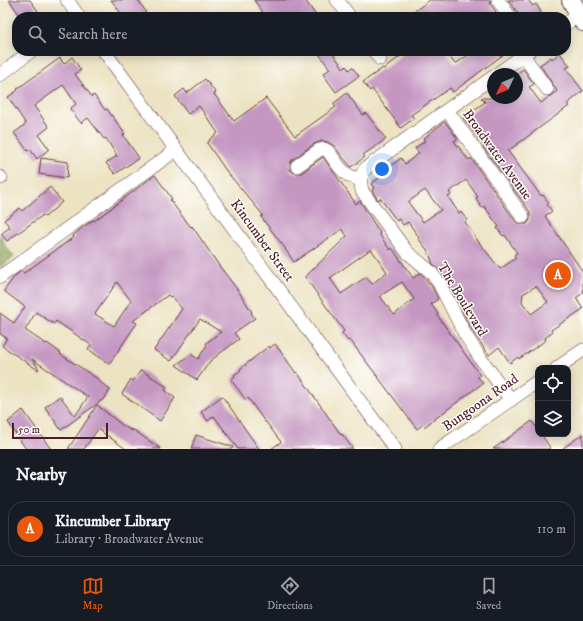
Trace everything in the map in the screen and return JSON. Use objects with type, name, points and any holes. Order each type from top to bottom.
[{"type":"street","points":[[67,0],[74,12]]},
{"type":"street","points":[[337,0],[346,12]]},
{"type":"street","points":[[498,0],[506,12]]},
{"type":"street","points":[[0,75],[25,56]]},
{"type":"street","name":"Kincumber Street","points":[[108,56],[395,449]]},
{"type":"street","points":[[505,68],[522,56]]},
{"type":"street","points":[[528,56],[547,90]]},
{"type":"street","points":[[297,166],[319,150],[324,149],[328,151],[345,174],[352,178],[360,179],[362,172],[366,168],[487,81]]},
{"type":"street","name":"Broadwater Avenue","points":[[447,110],[524,217]]},
{"type":"street","points":[[0,277],[176,150]]},
{"type":"street","name":"The Boulevard","points":[[360,179],[362,191],[399,242],[407,252],[431,272],[439,283],[466,336],[511,400]]},
{"type":"street","points":[[561,365],[583,350]]},
{"type":"street","name":"Bungoona Road","points":[[440,449],[535,383]]},
{"type":"green space","points":[[0,234],[5,245],[14,257],[0,267]]},
{"type":"building","points":[[9,0],[30,0],[38,12],[17,12]]},
{"type":"building","points":[[111,0],[138,0],[146,12],[120,12]]},
{"type":"building","points":[[254,0],[305,0],[313,12],[262,12]]},
{"type":"building","points":[[430,0],[490,0],[491,5],[496,12],[413,12]]},
{"type":"building","points":[[508,0],[528,0],[533,6],[536,4],[541,12],[517,12]]},
{"type":"building","points":[[321,56],[335,56],[344,69],[346,66],[349,70],[352,67],[359,76],[336,92],[323,74],[330,69]]},
{"type":"building","points":[[401,56],[449,56],[455,64],[467,56],[501,56],[453,92],[450,88],[411,115],[414,118],[401,128],[372,89],[370,91],[363,82],[383,68],[384,69]]},
{"type":"building","points":[[556,56],[562,56],[570,66],[566,68],[583,91],[567,104],[569,106],[508,151],[541,196],[543,195],[549,203],[547,205],[552,211],[545,216],[583,272],[583,293],[576,298],[583,309],[551,330],[552,332],[545,338],[546,340],[519,359],[518,357],[510,363],[499,347],[489,355],[473,332],[446,279],[433,264],[428,251],[418,238],[419,237],[408,222],[403,225],[399,219],[397,221],[380,198],[378,200],[372,190],[374,188],[371,184],[391,169],[390,167],[401,158],[405,164],[419,153],[415,148],[425,141],[423,139],[444,122],[458,139],[454,141],[467,158],[470,160],[471,158],[516,222],[520,224],[527,224],[530,220],[530,212],[463,118],[485,102],[481,98],[487,98],[487,104],[523,104],[523,69],[534,84],[529,87],[541,103],[557,91],[540,65],[551,57],[552,59]],"holes":[[[466,180],[478,197],[476,198],[482,208],[484,206],[499,227],[497,228],[503,236],[505,235],[517,253],[514,255],[516,258],[500,269],[465,222],[467,220],[461,212],[459,213],[448,197],[451,195],[449,192]],[[425,190],[441,210],[423,222],[408,202]],[[536,286],[548,302],[531,314],[522,302],[523,294]]]},
{"type":"building","points":[[72,57],[81,70],[75,74],[92,97],[94,95],[105,110],[107,109],[125,134],[123,135],[139,158],[115,174],[106,163],[117,156],[106,138],[104,139],[88,118],[81,123],[70,109],[76,104],[63,85],[34,106],[49,127],[39,135],[49,149],[37,159],[30,149],[28,151],[14,133],[26,124],[8,97],[60,58],[64,64]]},
{"type":"building","points":[[205,79],[234,121],[266,98],[295,136],[336,107],[333,104],[347,93],[363,115],[366,113],[386,139],[363,155],[365,157],[351,167],[334,146],[328,142],[322,141],[314,144],[292,160],[290,163],[290,170],[294,173],[301,173],[323,157],[356,204],[360,201],[390,250],[392,248],[413,278],[420,273],[432,287],[438,299],[431,304],[438,314],[437,315],[480,375],[478,377],[483,383],[424,427],[422,425],[417,429],[350,340],[348,341],[342,333],[344,331],[305,277],[347,236],[342,229],[294,262],[261,217],[263,215],[227,172],[207,143],[218,133],[199,106],[188,114],[175,96],[184,89],[187,93]],"holes":[[[371,249],[387,272],[372,284],[366,277],[341,294],[330,278]],[[402,282],[414,299],[394,315],[380,296]]]},
{"type":"building","points":[[41,158],[68,162],[67,178],[39,174]]},
{"type":"building","points":[[155,175],[172,199],[170,200],[191,227],[192,226],[237,289],[255,318],[234,333],[239,339],[210,361],[197,380],[176,365],[191,354],[198,359],[207,345],[206,343],[221,332],[200,319],[171,361],[154,350],[182,309],[172,296],[170,297],[168,295],[133,321],[137,323],[109,364],[88,349],[91,345],[56,321],[54,324],[36,312],[25,330],[46,344],[47,343],[61,353],[60,354],[98,379],[110,390],[105,398],[61,430],[45,407],[60,396],[75,416],[88,397],[32,359],[39,369],[38,370],[2,346],[7,338],[0,334],[0,313],[14,323],[25,307],[4,291],[14,277],[21,271],[24,273],[74,237],[73,235],[78,231],[93,220],[94,221]],"holes":[[[117,282],[131,301],[114,326],[95,314]]]},
{"type":"building","points":[[50,187],[62,202],[45,217],[43,215],[7,241],[1,234],[10,227],[4,220],[20,208],[22,211]]},
{"type":"building","points":[[275,344],[296,373],[297,372],[341,435],[342,434],[353,449],[271,449],[281,442],[248,398],[246,400],[231,380],[235,376],[234,375],[241,370],[240,369],[269,346],[270,348]]},
{"type":"building","points":[[141,370],[167,387],[165,390],[175,398],[160,421],[122,394],[131,379],[133,381]]},
{"type":"building","points":[[222,396],[259,449],[238,449],[214,416],[208,421],[201,412]]},
{"type":"building","points":[[97,405],[122,425],[132,431],[132,429],[161,449],[126,449],[98,429],[84,449],[68,449]]},
{"type":"building","points":[[23,410],[51,449],[26,449],[8,422]]},
{"type":"building","points":[[532,421],[535,426],[535,437],[543,437],[551,449],[493,449]]},
{"type":"building","points":[[583,434],[583,449],[562,449]]},
{"type":"building","points":[[196,435],[233,447],[232,449],[191,449]]},
{"type":"place","name":"Kincumber Library","points":[[558,275]]}]
